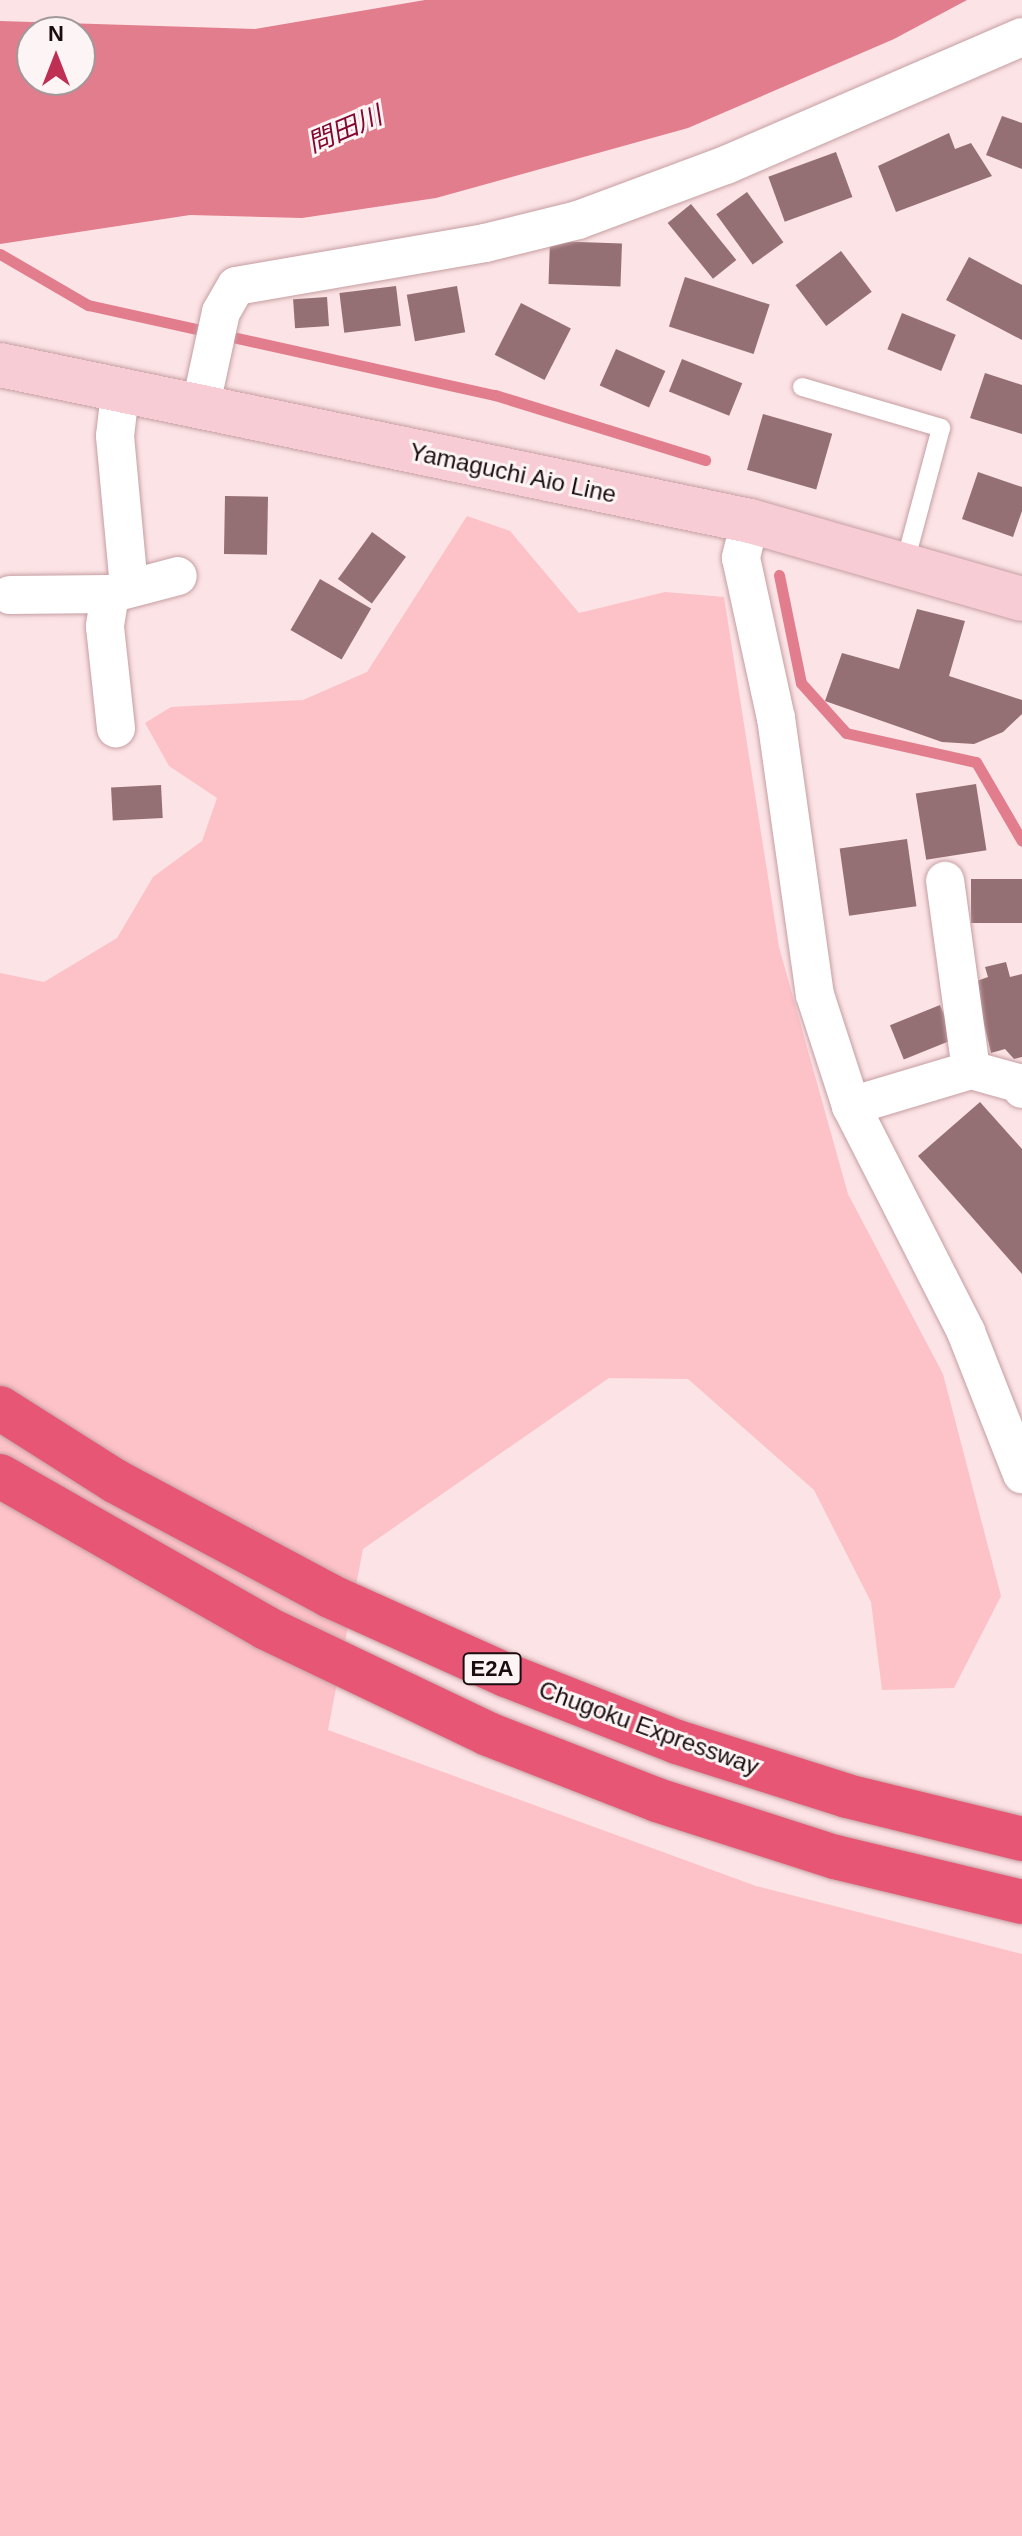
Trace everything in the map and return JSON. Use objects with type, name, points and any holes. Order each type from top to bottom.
[{"type":"highway","name":"Chugoku Expressway","points":[[0,1408],[115,1481],[330,1596],[506,1675],[677,1742],[847,1796],[1022,1839]]},
{"type":"highway","name":"E2A","points":[[0,1476],[266,1628],[488,1734],[657,1800],[821,1853],[1022,1902]]},
{"type":"main road","name":"Yamaguchi Aio Line","points":[[0,365],[120,393],[750,521],[905,562],[1022,599]]},
{"type":"street","points":[[200,409],[221,312],[236,286],[485,243],[578,220],[726,165],[1022,37]]},
{"type":"street","points":[[116,728],[105,627],[120,590],[115,436],[120,393]]},
{"type":"street","points":[[750,521],[741,558],[776,718],[815,995],[851,1106],[966,1332],[1022,1474]]},
{"type":"street","points":[[10,595],[120,590],[178,576]]},
{"type":"street","points":[[945,881],[971,1070]]},
{"type":"street","points":[[851,1106],[971,1070],[1018,1083],[1022,1089]]},
{"type":"lane","points":[[802,387],[941,428],[905,562]]},
{"type":"shaded area","points":[[467,516],[510,531],[579,613],[665,592],[724,597],[779,947],[848,1194],[943,1374],[1001,1596],[954,1688],[882,1690],[871,1602],[814,1490],[688,1379],[609,1378],[363,1549],[328,1730],[756,1886],[1022,1954],[1022,2536],[0,2536],[0,973],[44,982],[117,938],[153,877],[202,841],[217,798],[169,766],[145,723],[171,707],[303,700],[367,672]]},
{"type":"water","name":"問田川","points":[[425,0],[967,0],[894,39],[688,128],[436,198],[302,218],[190,215],[0,244],[0,21],[16,22],[16,96],[96,96],[96,24],[255,29]]},
{"type":"building","points":[[1002,116],[1022,123],[1022,169],[986,155]]},
{"type":"building","points":[[949,133],[955,149],[971,143],[992,176],[896,212],[878,166]]},
{"type":"building","points":[[836,152],[852,197],[785,222],[768,177]]},
{"type":"building","points":[[747,192],[783,242],[753,264],[716,214]]},
{"type":"building","points":[[691,204],[736,260],[713,279],[668,223]]},
{"type":"building","points":[[550,241],[622,244],[620,286],[548,284]]},
{"type":"building","points":[[841,251],[872,292],[826,326],[795,285]]},
{"type":"building","points":[[969,257],[1022,285],[1022,340],[946,300]]},
{"type":"building","points":[[685,277],[770,305],[754,354],[669,326]]},
{"type":"building","points":[[396,286],[401,326],[344,333],[339,293]]},
{"type":"building","points":[[457,286],[465,332],[415,341],[407,295]]},
{"type":"building","points":[[327,297],[329,326],[295,328],[293,299]]},
{"type":"building","points":[[521,303],[571,328],[545,380],[495,355]]},
{"type":"building","points":[[902,313],[956,335],[941,371],[887,349]]},
{"type":"building","points":[[616,349],[665,371],[649,408],[600,386]]},
{"type":"building","points":[[682,359],[742,383],[729,416],[669,391]]},
{"type":"building","points":[[985,373],[1022,385],[1022,434],[970,418]]},
{"type":"building","points":[[763,414],[832,434],[816,490],[747,470]]},
{"type":"building","points":[[978,472],[1022,487],[1022,511],[1013,537],[962,519]]},
{"type":"building","points":[[225,496],[268,497],[267,555],[224,554]]},
{"type":"building","points":[[372,532],[406,557],[372,604],[338,579]]},
{"type":"building","points":[[320,579],[371,608],[342,660],[290,630]]},
{"type":"building","points":[[917,609],[965,621],[949,676],[1022,700],[1022,714],[1003,732],[974,744],[942,742],[825,701],[842,653],[899,669]]},
{"type":"building","points":[[976,784],[986,850],[926,860],[916,794]]},
{"type":"building","points":[[161,785],[163,818],[113,821],[111,788]]},
{"type":"building","points":[[907,839],[916,906],[849,916],[840,848]]},
{"type":"building","points":[[971,879],[1022,879],[1022,923],[971,923]]},
{"type":"building","points":[[1006,962],[1010,977],[1022,974],[1022,1057],[1014,1059],[1005,1049],[991,1053],[974,982],[988,977],[985,967]]},
{"type":"building","points":[[940,1005],[954,1039],[904,1060],[890,1025]]},
{"type":"building","points":[[980,1102],[1022,1149],[1022,1274],[918,1156]]},
{"type":"waterway","points":[[0,254],[88,305],[495,395],[705,460]]},
{"type":"waterway","points":[[779,575],[801,683],[846,733],[976,762],[1022,841]]}]
